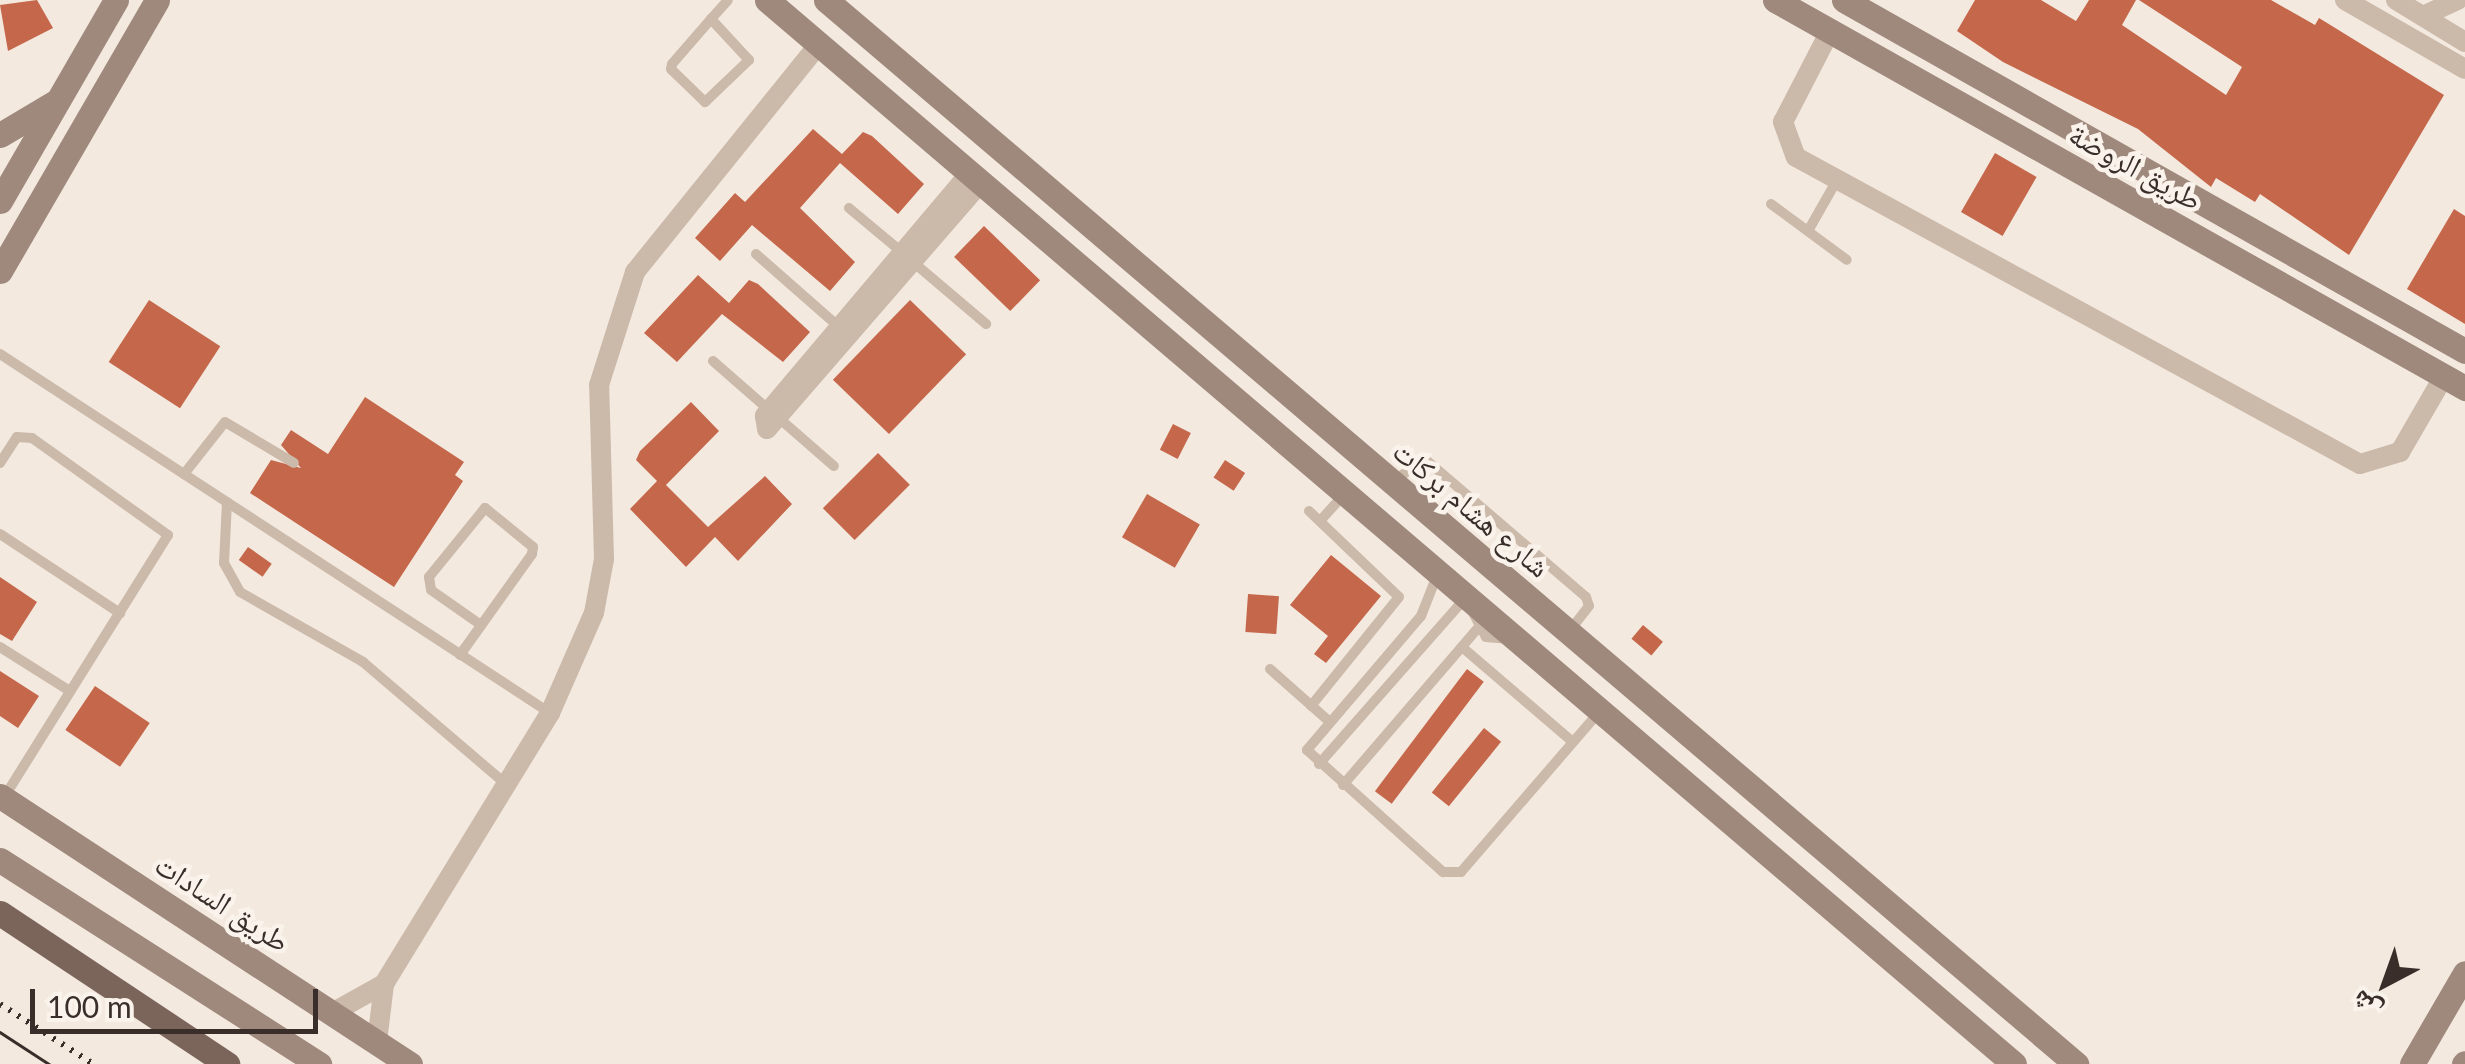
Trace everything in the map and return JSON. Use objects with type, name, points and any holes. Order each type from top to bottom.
[{"type":"main road","points":[[0,913],[227,1064]]},
{"type":"street","points":[[0,201],[116,0]]},
{"type":"street","points":[[2,262],[157,0]]},
{"type":"street","points":[[768,0],[2014,1064]]},
{"type":"street","name":"شارع هشام بركات","points":[[826,0],[2076,1064]]},
{"type":"street","name":"طريق الروضة","points":[[1774,0],[2454,382]]},
{"type":"street","name":"طريق الروضة","points":[[1844,0],[2465,351]]},
{"type":"street","points":[[2345,0],[2465,69]]},
{"type":"street","points":[[2396,0],[2465,42]]},
{"type":"street","points":[[2423,16],[2458,0]]},
{"type":"street","points":[[1830,31],[1782,130],[1790,152],[2360,464],[2400,452],[2454,382]]},
{"type":"street","points":[[377,1042],[384,984],[576,665],[604,559],[596,445],[612,327],[666,223],[819,44]]},
{"type":"street","points":[[0,135],[58,100]]},
{"type":"street","points":[[776,415],[975,178]]},
{"type":"street","points":[[776,415],[840,328],[908,257]]},
{"type":"street","points":[[1135,314],[1158,283]]},
{"type":"street","name":"طريق السادات","points":[[2,797],[410,1064]]},
{"type":"street","points":[[1775,860],[1800,830]]},
{"type":"street","points":[[0,860],[319,1064]]},
{"type":"street","points":[[2412,1064],[2465,972]]},
{"type":"street","points":[[332,1012],[384,984]]},
{"type":"lane","points":[[711,19],[749,60],[705,102],[671,69],[711,19],[728,0]]},
{"type":"lane","points":[[1808,231],[1838,179]]},
{"type":"lane","points":[[1771,204],[1846,260]]},
{"type":"lane","points":[[849,208],[986,324]]},
{"type":"lane","points":[[756,254],[840,328]]},
{"type":"lane","points":[[0,354],[550,713]]},
{"type":"lane","points":[[713,362],[834,466]]},
{"type":"lane","points":[[184,474],[230,421],[294,463]]},
{"type":"lane","points":[[0,463],[25,435],[168,531],[2,797]]},
{"type":"lane","points":[[1392,482],[1425,459],[1586,597],[1589,606],[1568,632]]},
{"type":"lane","points":[[1320,521],[1344,493]]},
{"type":"lane","points":[[228,502],[224,563],[240,592],[363,662],[506,784]]},
{"type":"lane","points":[[460,655],[481,625],[534,547],[485,508],[428,584],[481,625]]},
{"type":"lane","points":[[1309,510],[1399,597],[1311,706]]},
{"type":"lane","points":[[0,534],[120,613]]},
{"type":"lane","points":[[1437,572],[1432,601],[1307,750],[1318,764],[1454,876],[1600,711]]},
{"type":"lane","points":[[1468,598],[1477,629]]},
{"type":"lane","points":[[1318,764],[1468,598]]},
{"type":"lane","points":[[1477,629],[1514,638]]},
{"type":"lane","points":[[1343,785],[1477,629]]},
{"type":"lane","points":[[0,647],[70,692]]},
{"type":"lane","points":[[1462,647],[1573,742]]},
{"type":"lane","points":[[1270,669],[1330,722]]},
{"type":"building","points":[[37,0],[53,28],[8,51],[0,5]]},
{"type":"building","points":[[1975,0],[2041,0],[2076,21],[2089,0],[2136,0],[2122,25],[2226,95],[2242,67],[2139,0],[2271,0],[2315,25],[2319,18],[2444,95],[2349,255],[2260,194],[2255,202],[2216,178],[2211,187],[2138,129],[2003,62],[1957,31]]},
{"type":"building","points":[[813,129],[842,154],[863,132],[872,136],[924,184],[898,214],[840,163],[800,208],[855,262],[830,291],[752,225],[720,261],[695,238],[735,193],[745,202]]},
{"type":"building","points":[[1995,153],[2037,177],[2003,236],[1961,212]]},
{"type":"building","points":[[2454,209],[2465,216],[2465,324],[2407,289]]},
{"type":"building","points":[[984,226],[1040,280],[1010,311],[954,257]]},
{"type":"building","points":[[698,275],[729,303],[749,280],[758,284],[810,332],[783,362],[722,314],[677,362],[644,333]]},
{"type":"building","points":[[149,300],[220,346],[180,408],[109,362]]},
{"type":"building","points":[[910,300],[966,354],[889,434],[833,380]]},
{"type":"building","points":[[365,397],[464,462],[455,475],[463,481],[394,587],[250,493],[271,460],[301,468],[281,445],[291,430],[328,454]]},
{"type":"building","points":[[691,402],[719,431],[666,485],[708,527],[765,476],[792,504],[738,561],[715,537],[686,567],[630,509],[657,481],[636,460],[640,451]]},
{"type":"building","points":[[1173,424],[1191,433],[1178,459],[1160,450]]},
{"type":"building","points":[[878,453],[910,485],[855,540],[823,508]]},
{"type":"building","points":[[1225,460],[1245,473],[1234,491],[1214,478]]},
{"type":"building","points":[[1147,494],[1200,524],[1175,568],[1122,537]]},
{"type":"building","points":[[248,547],[272,564],[263,577],[239,560]]},
{"type":"building","points":[[1331,555],[1381,596],[1326,663],[1314,654],[1328,636],[1290,605]]},
{"type":"building","points":[[0,577],[37,602],[12,641],[0,634]]},
{"type":"building","points":[[1248,594],[1279,596],[1276,634],[1245,632]]},
{"type":"building","points":[[1643,625],[1663,642],[1651,656],[1631,639]]},
{"type":"building","points":[[1467,669],[1484,682],[1392,804],[1375,791]]},
{"type":"building","points":[[0,671],[39,696],[18,728],[0,716]]},
{"type":"building","points":[[95,686],[150,723],[120,767],[65,730]]},
{"type":"building","points":[[1484,728],[1501,742],[1449,806],[1432,793]]},
{"type":"tram line","points":[[0,1032],[49,1064]]},
{"type":"railway","points":[[0,1004],[93,1064]]}]
